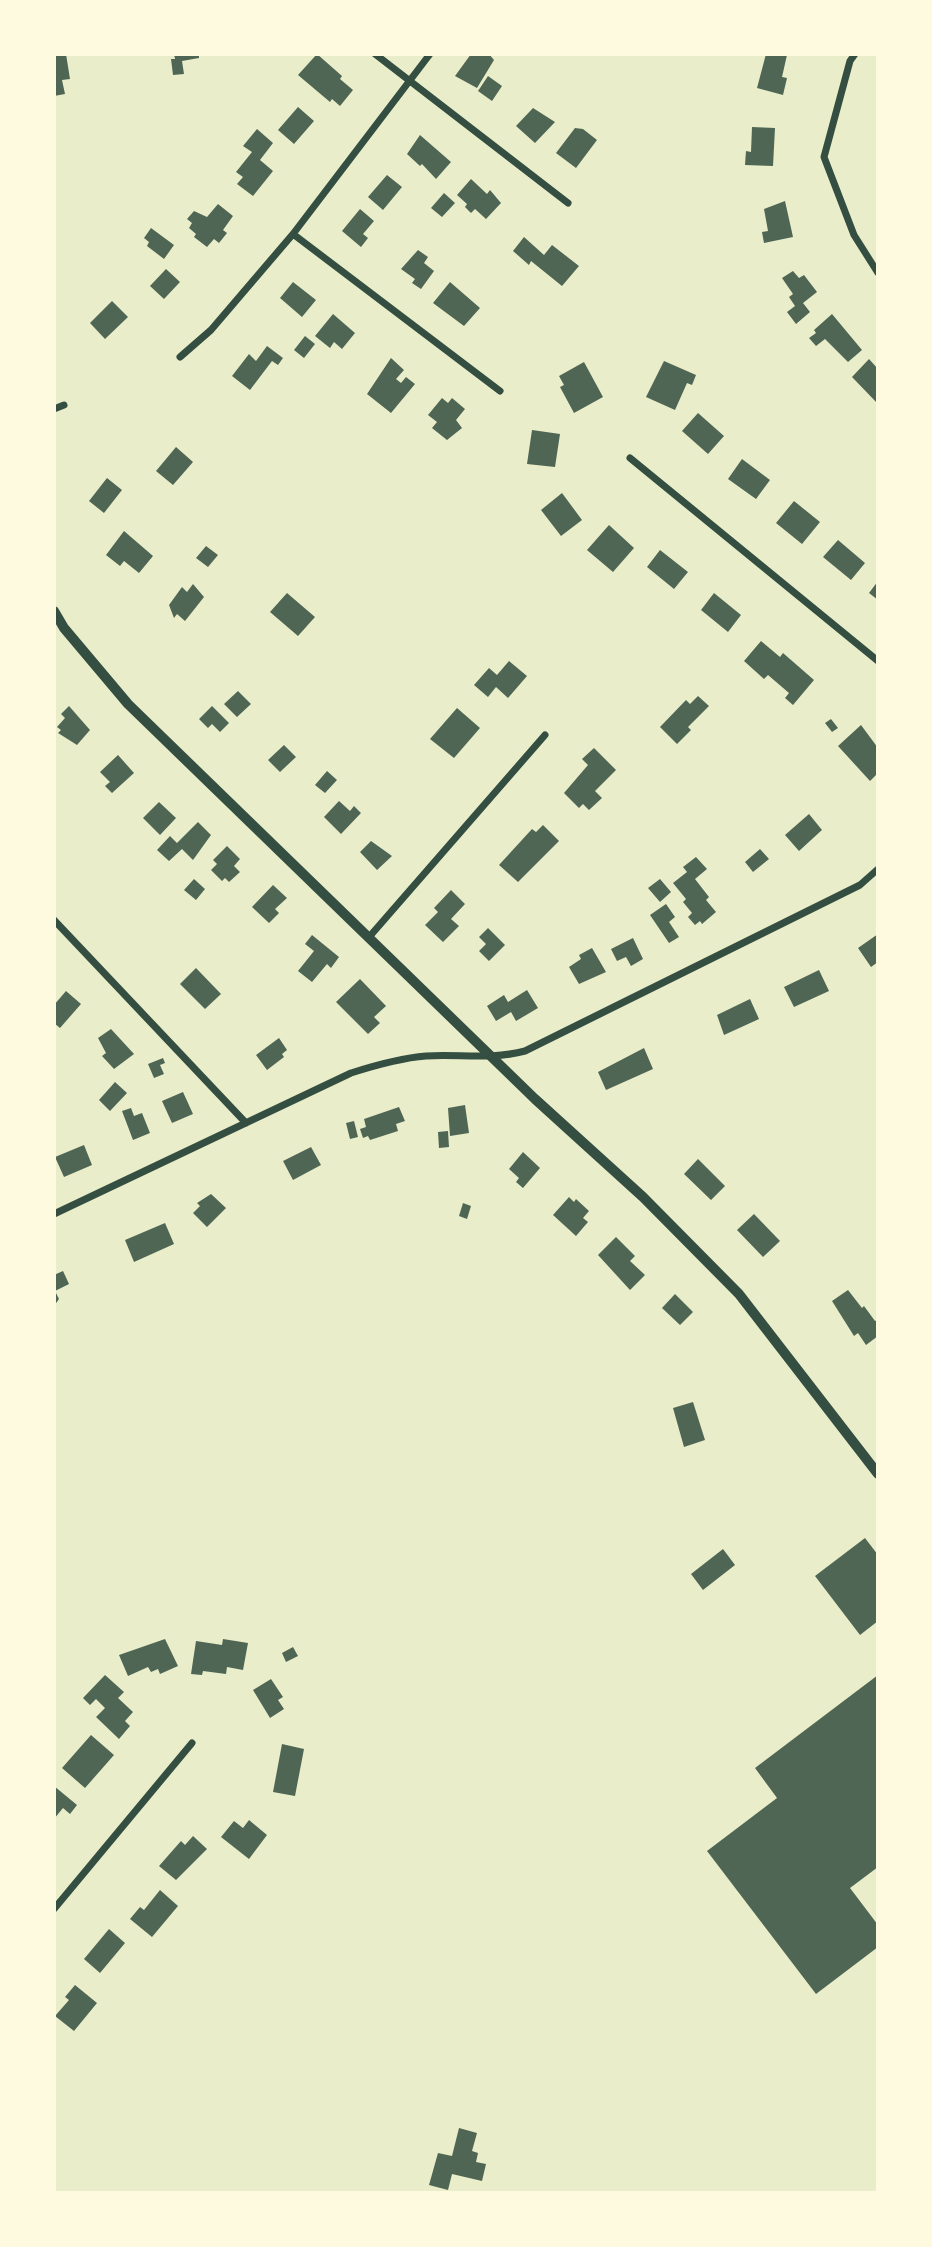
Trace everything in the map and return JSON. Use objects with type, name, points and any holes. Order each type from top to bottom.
[{"type":"main road","points":[[54,611],[64,628],[128,704],[493,1058],[643,1197],[739,1294],[878,1474]]},
{"type":"street","points":[[375,54],[568,203]]},
{"type":"street","points":[[180,357],[211,330],[293,234],[430,54]]},
{"type":"street","points":[[855,54],[850,61],[824,157],[854,235],[878,273]]},
{"type":"street","points":[[293,234],[500,391]]},
{"type":"street","points":[[54,409],[64,405]]},
{"type":"street","points":[[630,458],[878,661]]},
{"type":"street","points":[[370,936],[545,735]]},
{"type":"street","points":[[54,1214],[351,1073],[390,1061],[428,1056],[493,1058],[525,1051],[848,891],[878,869]]},
{"type":"street","points":[[54,920],[246,1123]]},
{"type":"street","points":[[54,1909],[192,1743]]},
{"type":"building","points":[[54,54],[66,54],[70,79],[62,80],[65,94],[54,96]]},
{"type":"building","points":[[174,54],[199,54],[199,58],[182,61],[184,74],[173,75],[171,59],[175,59]]},
{"type":"building","points":[[317,54],[342,76],[340,79],[353,90],[340,106],[332,99],[330,102],[298,75]]},
{"type":"building","points":[[471,54],[489,54],[494,60],[477,88],[455,76]]},
{"type":"building","points":[[766,54],[787,55],[782,77],[787,78],[783,95],[757,88]]},
{"type":"building","points":[[488,76],[502,86],[492,101],[478,91]]},
{"type":"building","points":[[298,107],[314,121],[294,144],[278,130]]},
{"type":"building","points":[[533,108],[555,122],[535,143],[516,126]]},
{"type":"building","points":[[752,127],[775,128],[773,166],[745,165],[746,151],[751,152]]},
{"type":"building","points":[[575,128],[583,129],[597,140],[576,168],[556,153]]},
{"type":"building","points":[[257,129],[273,143],[260,160],[273,171],[253,196],[237,184],[243,177],[236,172],[252,152],[243,146]]},
{"type":"building","points":[[420,135],[451,162],[436,179],[422,164],[420,166],[407,154]]},
{"type":"building","points":[[387,175],[402,187],[383,210],[368,197]]},
{"type":"building","points":[[471,179],[487,194],[490,190],[501,203],[486,219],[475,209],[471,213],[465,207],[467,204],[457,195]]},
{"type":"building","points":[[444,193],[455,203],[442,217],[431,208]]},
{"type":"building","points":[[785,201],[793,237],[764,243],[762,232],[768,231],[764,209]]},
{"type":"building","points":[[218,204],[233,216],[223,230],[227,233],[219,243],[214,239],[207,247],[194,237],[196,234],[189,228],[192,223],[187,219],[194,211],[207,217]]},
{"type":"building","points":[[360,209],[374,221],[363,234],[368,238],[361,247],[342,231]]},
{"type":"building","points":[[151,228],[174,245],[164,259],[147,246],[149,242],[144,238]]},
{"type":"building","points":[[524,237],[544,255],[552,245],[579,266],[562,286],[531,261],[529,265],[513,251]]},
{"type":"building","points":[[418,250],[428,257],[424,263],[434,271],[421,289],[412,283],[415,279],[401,269]]},
{"type":"building","points":[[166,269],[180,282],[164,299],[150,286]]},
{"type":"building","points":[[793,271],[799,278],[804,275],[817,292],[803,303],[810,312],[796,324],[787,312],[795,306],[789,297],[793,294],[782,278]]},
{"type":"building","points":[[293,282],[316,300],[302,317],[280,298]]},
{"type":"building","points":[[450,282],[480,308],[464,326],[433,303]]},
{"type":"building","points":[[112,301],[128,317],[105,339],[90,323]]},
{"type":"building","points":[[333,314],[355,333],[342,349],[334,342],[330,348],[315,336]]},
{"type":"building","points":[[832,314],[862,350],[848,362],[825,339],[816,346],[809,338]]},
{"type":"building","points":[[305,336],[315,344],[304,358],[294,350]]},
{"type":"building","points":[[267,346],[283,358],[278,365],[272,361],[250,390],[232,376],[249,354],[256,361]]},
{"type":"building","points":[[391,358],[404,370],[396,379],[401,383],[406,377],[415,384],[391,413],[367,394]]},
{"type":"building","points":[[869,359],[878,369],[878,404],[852,377]]},
{"type":"building","points":[[664,361],[696,375],[692,385],[687,383],[675,410],[646,397]]},
{"type":"building","points":[[584,362],[603,397],[574,413],[560,387],[564,385],[559,376]]},
{"type":"building","points":[[442,398],[448,403],[452,398],[465,409],[456,420],[462,428],[447,440],[432,428],[437,422],[428,415]]},
{"type":"building","points":[[698,413],[724,436],[708,454],[682,431]]},
{"type":"building","points":[[532,430],[560,434],[555,467],[527,464]]},
{"type":"building","points":[[176,447],[193,462],[173,485],[156,471]]},
{"type":"building","points":[[742,459],[770,480],[756,499],[728,479]]},
{"type":"building","points":[[107,478],[122,490],[104,513],[89,501]]},
{"type":"building","points":[[562,493],[582,520],[561,536],[541,510]]},
{"type":"building","points":[[794,501],[820,522],[802,544],[776,523]]},
{"type":"building","points":[[609,525],[634,548],[613,572],[587,550]]},
{"type":"building","points":[[124,531],[153,556],[139,573],[124,561],[120,566],[106,555]]},
{"type":"building","points":[[838,540],[865,563],[851,580],[823,557]]},
{"type":"building","points":[[206,546],[218,555],[208,567],[196,558]]},
{"type":"building","points":[[660,550],[688,572],[674,589],[647,567]]},
{"type":"building","points":[[878,581],[878,600],[869,593]]},
{"type":"building","points":[[193,584],[204,597],[185,621],[177,614],[174,618],[169,605],[182,587],[187,592]]},
{"type":"building","points":[[287,593],[315,617],[298,636],[270,612]]},
{"type":"building","points":[[714,593],[741,615],[728,632],[701,610]]},
{"type":"building","points":[[761,641],[780,657],[783,653],[814,680],[793,705],[785,698],[789,693],[768,675],[764,679],[744,661]]},
{"type":"building","points":[[509,661],[527,676],[508,698],[496,687],[488,697],[474,685],[489,668],[497,675]]},
{"type":"building","points":[[238,691],[251,704],[237,717],[224,704]]},
{"type":"building","points":[[698,696],[709,706],[688,727],[691,730],[677,744],[660,727],[686,700],[690,704]]},
{"type":"building","points":[[69,706],[90,730],[77,745],[58,733],[61,730],[57,727],[65,718],[61,714]]},
{"type":"building","points":[[212,706],[229,723],[220,732],[212,724],[208,728],[199,719]]},
{"type":"building","points":[[457,708],[480,728],[454,758],[430,739]]},
{"type":"building","points":[[831,719],[838,728],[832,732],[825,723]]},
{"type":"building","points":[[861,725],[878,748],[878,777],[876,775],[870,781],[838,746]]},
{"type":"building","points":[[284,745],[296,757],[280,772],[268,760]]},
{"type":"building","points":[[594,748],[616,770],[595,791],[602,798],[589,810],[583,804],[579,808],[564,793],[588,765],[582,759]]},
{"type":"building","points":[[118,755],[134,773],[112,793],[105,786],[110,782],[100,772]]},
{"type":"building","points":[[327,771],[337,780],[325,793],[315,785]]},
{"type":"building","points":[[339,801],[350,811],[354,806],[361,813],[341,834],[324,817]]},
{"type":"building","points":[[159,802],[176,818],[160,835],[143,818]]},
{"type":"building","points":[[809,814],[822,830],[799,851],[785,835]]},
{"type":"building","points":[[198,822],[211,835],[193,860],[182,849],[169,861],[157,850],[170,836],[177,843]]},
{"type":"building","points":[[543,825],[559,841],[518,882],[499,865],[532,829],[536,832]]},
{"type":"building","points":[[371,841],[392,856],[377,870],[360,852]]},
{"type":"building","points":[[227,846],[240,859],[234,866],[240,872],[229,882],[225,878],[222,881],[211,870],[217,864],[213,860]]},
{"type":"building","points":[[760,849],[769,859],[753,872],[745,862]]},
{"type":"building","points":[[696,857],[707,869],[695,879],[709,897],[706,900],[716,912],[702,924],[700,921],[695,925],[688,917],[692,913],[683,902],[686,899],[673,883],[687,872],[683,867]]},
{"type":"building","points":[[194,879],[205,889],[196,900],[184,890]]},
{"type":"building","points":[[660,879],[671,892],[660,902],[648,888]]},
{"type":"building","points":[[273,885],[287,898],[275,909],[279,913],[269,923],[252,907]]},
{"type":"building","points":[[451,890],[465,904],[451,919],[459,926],[443,942],[425,925],[438,912],[434,908]]},
{"type":"building","points":[[666,904],[675,917],[669,922],[679,937],[669,943],[650,915]]},
{"type":"building","points":[[488,928],[505,945],[489,961],[479,951],[486,944],[479,937]]},
{"type":"building","points":[[878,934],[878,962],[871,967],[858,948]]},
{"type":"building","points":[[312,935],[339,957],[331,968],[327,964],[312,982],[298,971],[314,951],[305,944]]},
{"type":"building","points":[[633,938],[643,959],[631,966],[626,957],[617,961],[611,949]]},
{"type":"building","points":[[592,948],[606,972],[579,984],[569,967],[581,959],[579,955]]},
{"type":"building","points":[[196,968],[221,994],[205,1009],[180,984]]},
{"type":"building","points":[[819,970],[829,991],[794,1007],[784,987]]},
{"type":"building","points":[[360,979],[386,1006],[374,1017],[380,1023],[368,1034],[336,1002]]},
{"type":"building","points":[[527,990],[538,1008],[516,1021],[511,1012],[496,1021],[487,1006],[504,995],[508,1002]]},
{"type":"building","points":[[66,991],[81,1004],[60,1028],[54,1023],[54,1005]]},
{"type":"building","points":[[750,999],[759,1019],[724,1035],[717,1015]]},
{"type":"building","points":[[111,1029],[134,1054],[114,1069],[102,1056],[106,1053],[98,1038]]},
{"type":"building","points":[[279,1038],[287,1050],[282,1054],[284,1057],[267,1070],[256,1055]]},
{"type":"building","points":[[644,1048],[653,1069],[606,1090],[598,1072]]},
{"type":"building","points":[[163,1058],[165,1063],[160,1065],[164,1074],[154,1078],[148,1064]]},
{"type":"building","points":[[115,1082],[127,1093],[110,1111],[99,1100]]},
{"type":"building","points":[[183,1092],[193,1114],[172,1123],[162,1101]]},
{"type":"building","points":[[465,1105],[469,1133],[450,1136],[448,1108]]},
{"type":"building","points":[[399,1107],[405,1121],[396,1124],[398,1131],[370,1140],[368,1136],[363,1138],[360,1129],[366,1127],[364,1119]]},
{"type":"building","points":[[131,1108],[134,1116],[142,1113],[150,1133],[133,1140],[122,1111]]},
{"type":"building","points":[[354,1121],[358,1137],[350,1139],[346,1123]]},
{"type":"building","points":[[448,1131],[449,1147],[439,1148],[438,1132]]},
{"type":"building","points":[[84,1145],[92,1165],[64,1177],[55,1157]]},
{"type":"building","points":[[311,1147],[321,1165],[293,1180],[283,1161]]},
{"type":"building","points":[[523,1152],[540,1168],[523,1188],[516,1182],[519,1178],[509,1169]]},
{"type":"building","points":[[698,1159],[725,1186],[711,1200],[684,1174]]},
{"type":"building","points":[[211,1194],[226,1208],[207,1227],[193,1213],[200,1206],[197,1203]]},
{"type":"building","points":[[569,1197],[574,1202],[576,1199],[589,1211],[583,1218],[588,1222],[576,1236],[553,1215]]},
{"type":"building","points":[[463,1203],[471,1206],[467,1219],[459,1216]]},
{"type":"building","points":[[754,1214],[780,1241],[763,1257],[737,1230]]},
{"type":"building","points":[[165,1223],[174,1244],[134,1262],[125,1240]]},
{"type":"building","points":[[616,1237],[635,1256],[630,1261],[645,1275],[630,1290],[598,1255]]},
{"type":"building","points":[[63,1271],[69,1284],[55,1291],[59,1299],[54,1306],[54,1275]]},
{"type":"building","points":[[848,1290],[875,1321],[878,1319],[878,1336],[866,1345],[858,1333],[854,1336],[832,1301]]},
{"type":"building","points":[[675,1294],[693,1312],[680,1325],[662,1308]]},
{"type":"building","points":[[693,1402],[705,1440],[684,1447],[673,1408]]},
{"type":"building","points":[[865,1538],[878,1555],[878,1621],[860,1635],[815,1576]]},
{"type":"building","points":[[723,1549],[735,1565],[703,1590],[691,1574]]},
{"type":"building","points":[[165,1639],[178,1666],[160,1674],[158,1669],[151,1672],[148,1667],[128,1676],[119,1655]]},
{"type":"building","points":[[223,1639],[248,1643],[243,1670],[227,1667],[226,1674],[203,1671],[202,1675],[191,1674],[196,1641],[222,1645]]},
{"type":"building","points":[[293,1647],[298,1656],[286,1662],[282,1653]]},
{"type":"building","points":[[105,1675],[124,1692],[118,1698],[133,1712],[125,1721],[130,1726],[119,1739],[96,1717],[105,1708],[96,1699],[90,1705],[83,1698]]},
{"type":"building","points":[[878,1675],[878,1867],[850,1888],[878,1925],[878,1947],[816,1994],[707,1851],[777,1798],[755,1768]]},
{"type":"building","points":[[271,1679],[283,1697],[278,1700],[284,1709],[270,1718],[253,1690]]},
{"type":"building","points":[[91,1735],[114,1755],[85,1788],[62,1768]]},
{"type":"building","points":[[282,1744],[304,1749],[295,1796],[273,1792]]},
{"type":"building","points":[[54,1786],[77,1805],[70,1814],[63,1808],[54,1819]]},
{"type":"building","points":[[249,1820],[267,1835],[249,1859],[221,1837],[234,1821],[243,1828]]},
{"type":"building","points":[[193,1836],[207,1849],[176,1880],[159,1866],[181,1841],[185,1845]]},
{"type":"building","points":[[160,1890],[178,1906],[152,1937],[130,1919],[140,1907],[144,1910]]},
{"type":"building","points":[[109,1929],[125,1943],[100,1973],[84,1959]]},
{"type":"building","points":[[75,1985],[97,2003],[74,2031],[55,2016],[69,2000],[65,1997]]},
{"type":"building","points":[[459,2128],[477,2133],[472,2151],[478,2153],[476,2162],[486,2164],[482,2181],[452,2174],[448,2190],[429,2185],[438,2153],[452,2156]]}]
